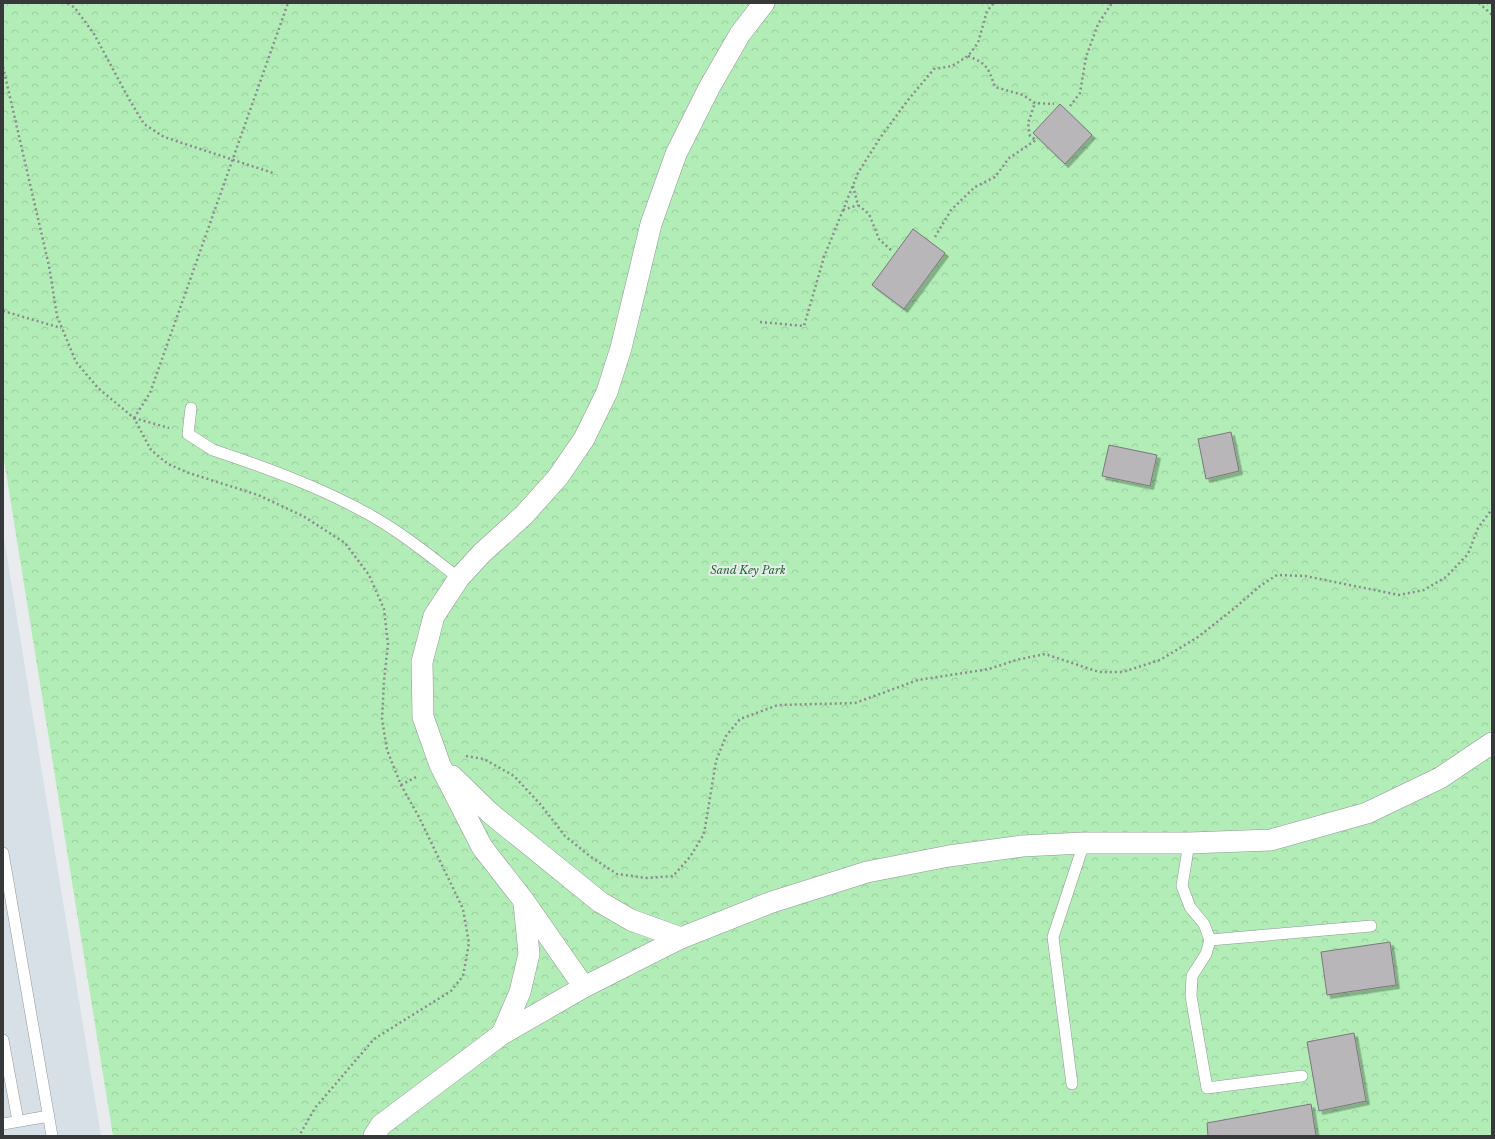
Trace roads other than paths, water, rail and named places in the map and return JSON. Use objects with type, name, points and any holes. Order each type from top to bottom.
[{"type":"street","points":[[584,987],[524,901],[482,847],[440,765],[424,717],[422,662],[434,616],[459,578],[482,553],[524,516],[558,477],[584,439],[607,392],[622,348],[651,224],[676,154],[740,34],[764,3]]},
{"type":"street","points":[[374,1136],[381,1125],[502,1034],[584,987],[681,938],[772,902],[868,872],[949,856],[1022,846],[1084,843],[1188,843],[1270,840],[1367,813],[1440,778],[1492,743]]},
{"type":"street","points":[[440,765],[490,813],[600,902],[631,920],[681,938]]},
{"type":"street","points":[[502,1034],[520,992],[529,954],[524,901]]},
{"type":"lane","points":[[191,408],[188,434],[213,450],[310,485],[370,515],[416,545],[459,578]]},
{"type":"lane","points":[[1072,1084],[1053,937],[1084,843]]},
{"type":"lane","points":[[1188,843],[1182,886],[1190,907],[1204,924],[1210,940],[1206,954],[1192,976],[1191,996],[1207,1088],[1302,1076]]},
{"type":"lane","points":[[3,853],[52,1136]]},
{"type":"lane","points":[[1210,940],[1371,926]]},
{"type":"lane","points":[[3,1040],[18,1121]]},
{"type":"lane","points":[[3,1124],[49,1116]]},
{"type":"park label","name":"Sand Key Park","points":[[748,570]]}]
